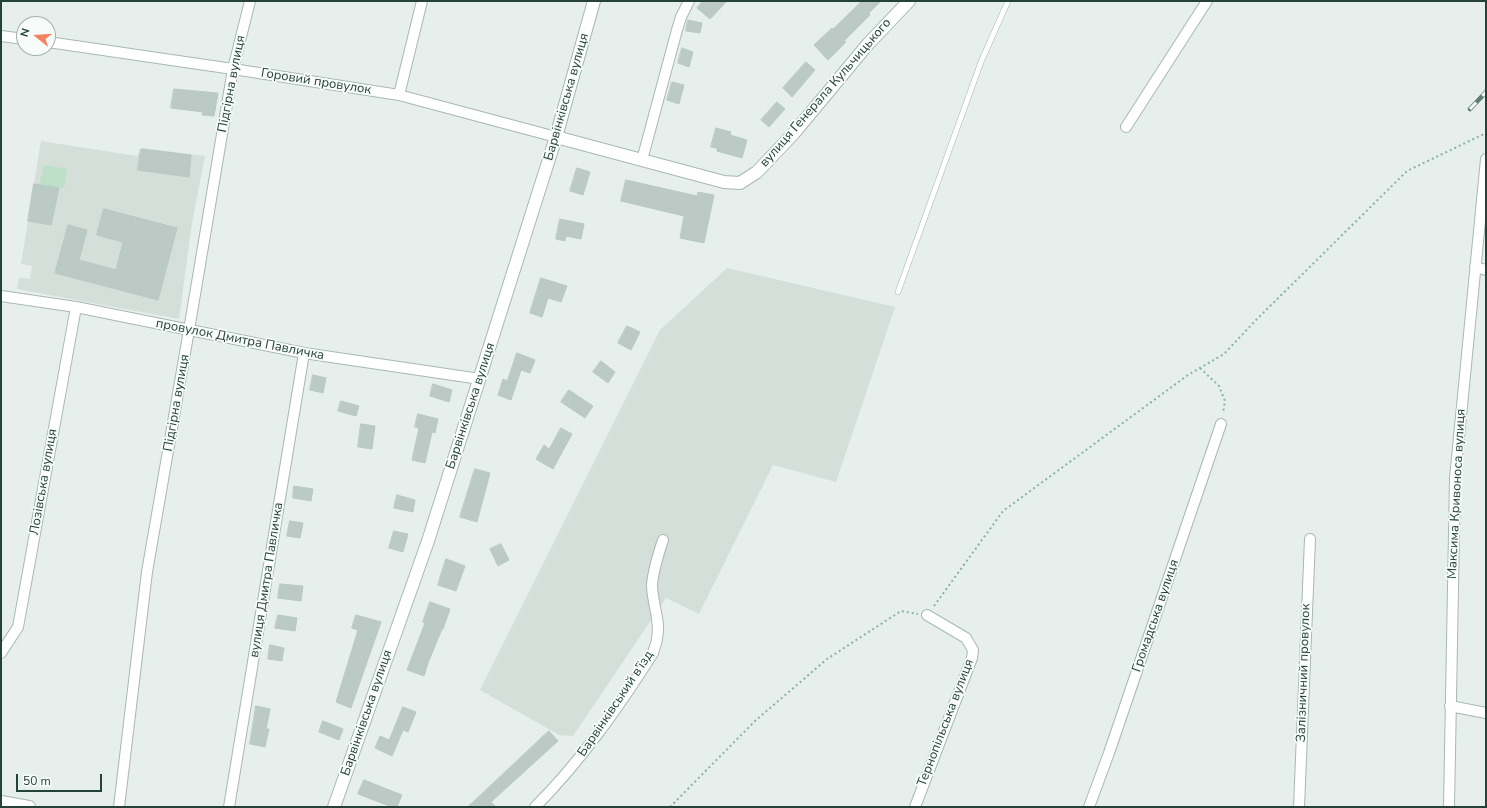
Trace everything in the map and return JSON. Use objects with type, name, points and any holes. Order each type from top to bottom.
[{"type":"street","name":"Підгірна вулиця","points":[[119,807],[147,572],[233,69],[250,1]]},
{"type":"street","points":[[400,96],[422,1]]},
{"type":"street","name":"Барвінківська вулиця","points":[[334,807],[428,541],[556,136],[594,1]]},
{"type":"street","points":[[642,160],[677,30],[689,1]]},
{"type":"street","name":"вулиця Генерала Кульчицького","points":[[556,136],[724,182],[740,183],[757,172],[794,133],[868,44],[909,1]]},
{"type":"street","points":[[1126,127],[1207,1]]},
{"type":"street","points":[[1,36],[16,38]]},
{"type":"street","name":"Горовий провулок","points":[[56,43],[233,69],[400,96],[556,136]]},
{"type":"street","name":"Максима Кривоноса вулиця","points":[[1449,807],[1455,478],[1486,159]]},
{"type":"street","points":[[1475,267],[1486,270]]},
{"type":"street","name":"провулок Дмитра Павличка","points":[[1,296],[76,307],[304,354],[480,379]]},
{"type":"street","name":"Лозівська вулиця","points":[[1,653],[18,627],[76,307]]},
{"type":"street","name":"вулиця Дмитра Павличка","points":[[229,807],[304,354]]},
{"type":"street","name":"Громадська вулиця","points":[[1089,807],[1109,753],[1221,424]]},
{"type":"street","name":"Залізничний провулок","points":[[1299,807],[1310,539]]},
{"type":"street","name":"Барвінківський в’їзд","points":[[535,807],[560,782],[598,736],[652,653],[658,638],[652,585],[663,540]]},
{"type":"street","name":"Тернопільська вулиця","points":[[915,807],[972,658],[973,650],[966,638],[927,615]]},
{"type":"street","points":[[1450,706],[1486,713]]},
{"type":"street","points":[[1,802],[29,807]]},
{"type":"lane","points":[[898,292],[981,62],[1008,1]]},
{"type":"path","points":[[670,807],[755,721],[827,659],[901,611],[927,615],[1004,511],[1188,375],[1224,354],[1256,320],[1407,171],[1486,133]]},
{"type":"path","points":[[1200,368],[1219,386],[1225,401],[1221,424]]},
{"type":"shaded area","points":[[41,141],[137,156],[142,148],[205,156],[192,223],[179,319],[17,289],[19,278],[30,279],[32,266],[21,264]]},
{"type":"shaded area","points":[[727,268],[895,307],[836,482],[773,465],[699,614],[666,598],[573,736],[559,735],[480,690],[660,330]]},
{"type":"green space","points":[[44,165],[67,169],[64,188],[39,185]]},
{"type":"building","points":[[703,1],[727,1],[710,19],[697,8]]},
{"type":"building","points":[[862,1],[881,1],[869,13],[870,15],[844,41],[846,42],[828,60],[814,45]]},
{"type":"building","points":[[688,20],[702,23],[700,33],[686,31]]},
{"type":"building","points":[[682,48],[693,52],[689,67],[678,63]]},
{"type":"building","points":[[806,62],[815,70],[792,97],[783,88]]},
{"type":"building","points":[[672,82],[684,85],[679,104],[667,100]]},
{"type":"building","points":[[174,89],[218,93],[214,116],[202,115],[203,112],[171,108]]},
{"type":"building","points":[[777,102],[785,109],[769,127],[761,120]]},
{"type":"building","points":[[716,128],[731,132],[730,135],[747,140],[742,158],[717,151],[717,148],[711,147]]},
{"type":"building","points":[[141,149],[191,155],[189,177],[138,170]]},
{"type":"building","points":[[577,168],[590,172],[583,195],[570,191]]},
{"type":"building","points":[[626,180],[697,196],[698,192],[714,195],[704,243],[680,238],[684,216],[621,201]]},
{"type":"building","points":[[34,184],[59,188],[51,225],[28,221]]},
{"type":"building","points":[[104,209],[177,228],[158,300],[55,273],[68,225],[87,230],[79,260],[116,270],[123,242],[97,235]]},
{"type":"building","points":[[560,219],[584,224],[581,239],[566,236],[565,241],[556,239]]},
{"type":"building","points":[[541,278],[567,286],[561,302],[548,298],[542,317],[530,313]]},
{"type":"building","points":[[627,326],[640,332],[631,350],[618,343]]},
{"type":"building","points":[[517,353],[535,360],[530,373],[521,370],[511,400],[498,395],[503,379],[507,381]]},
{"type":"building","points":[[601,361],[615,372],[608,383],[593,372]]},
{"type":"building","points":[[313,375],[326,378],[323,393],[310,390]]},
{"type":"building","points":[[433,384],[452,390],[449,402],[430,396]]},
{"type":"building","points":[[569,390],[593,406],[585,418],[561,402]]},
{"type":"building","points":[[341,401],[359,406],[356,416],[338,411]]},
{"type":"building","points":[[418,414],[438,419],[435,433],[432,432],[425,463],[412,460],[419,428],[415,427]]},
{"type":"building","points":[[361,424],[375,426],[372,449],[358,447]]},
{"type":"building","points":[[561,428],[572,434],[553,469],[536,459],[544,445],[549,449]]},
{"type":"building","points":[[475,469],[490,473],[477,522],[460,517]]},
{"type":"building","points":[[294,486],[313,489],[311,501],[293,498]]},
{"type":"building","points":[[397,495],[415,500],[413,512],[394,508]]},
{"type":"building","points":[[290,521],[303,523],[300,538],[287,536]]},
{"type":"building","points":[[394,531],[408,534],[403,552],[389,548]]},
{"type":"building","points":[[501,544],[509,560],[498,566],[490,549]]},
{"type":"building","points":[[446,559],[465,566],[456,591],[438,585]]},
{"type":"building","points":[[280,584],[303,586],[301,601],[278,598]]},
{"type":"building","points":[[430,602],[450,609],[424,676],[407,670],[425,623],[423,622]]},
{"type":"building","points":[[278,615],[297,618],[295,631],[275,628]]},
{"type":"building","points":[[356,615],[381,622],[351,708],[336,702],[358,630],[352,628]]},
{"type":"building","points":[[270,645],[284,648],[282,661],[268,659]]},
{"type":"building","points":[[256,706],[270,709],[266,729],[269,729],[265,747],[250,744]]},
{"type":"building","points":[[403,707],[416,712],[408,732],[403,730],[392,756],[375,748],[380,736],[389,740]]},
{"type":"building","points":[[323,721],[343,729],[339,740],[319,732]]},
{"type":"building","points":[[549,731],[558,741],[491,802],[496,807],[468,807]]},
{"type":"building","points":[[364,780],[402,795],[397,807],[392,807],[358,794]]},
{"type":"railway","points":[[1470,109],[1486,92]]}]
